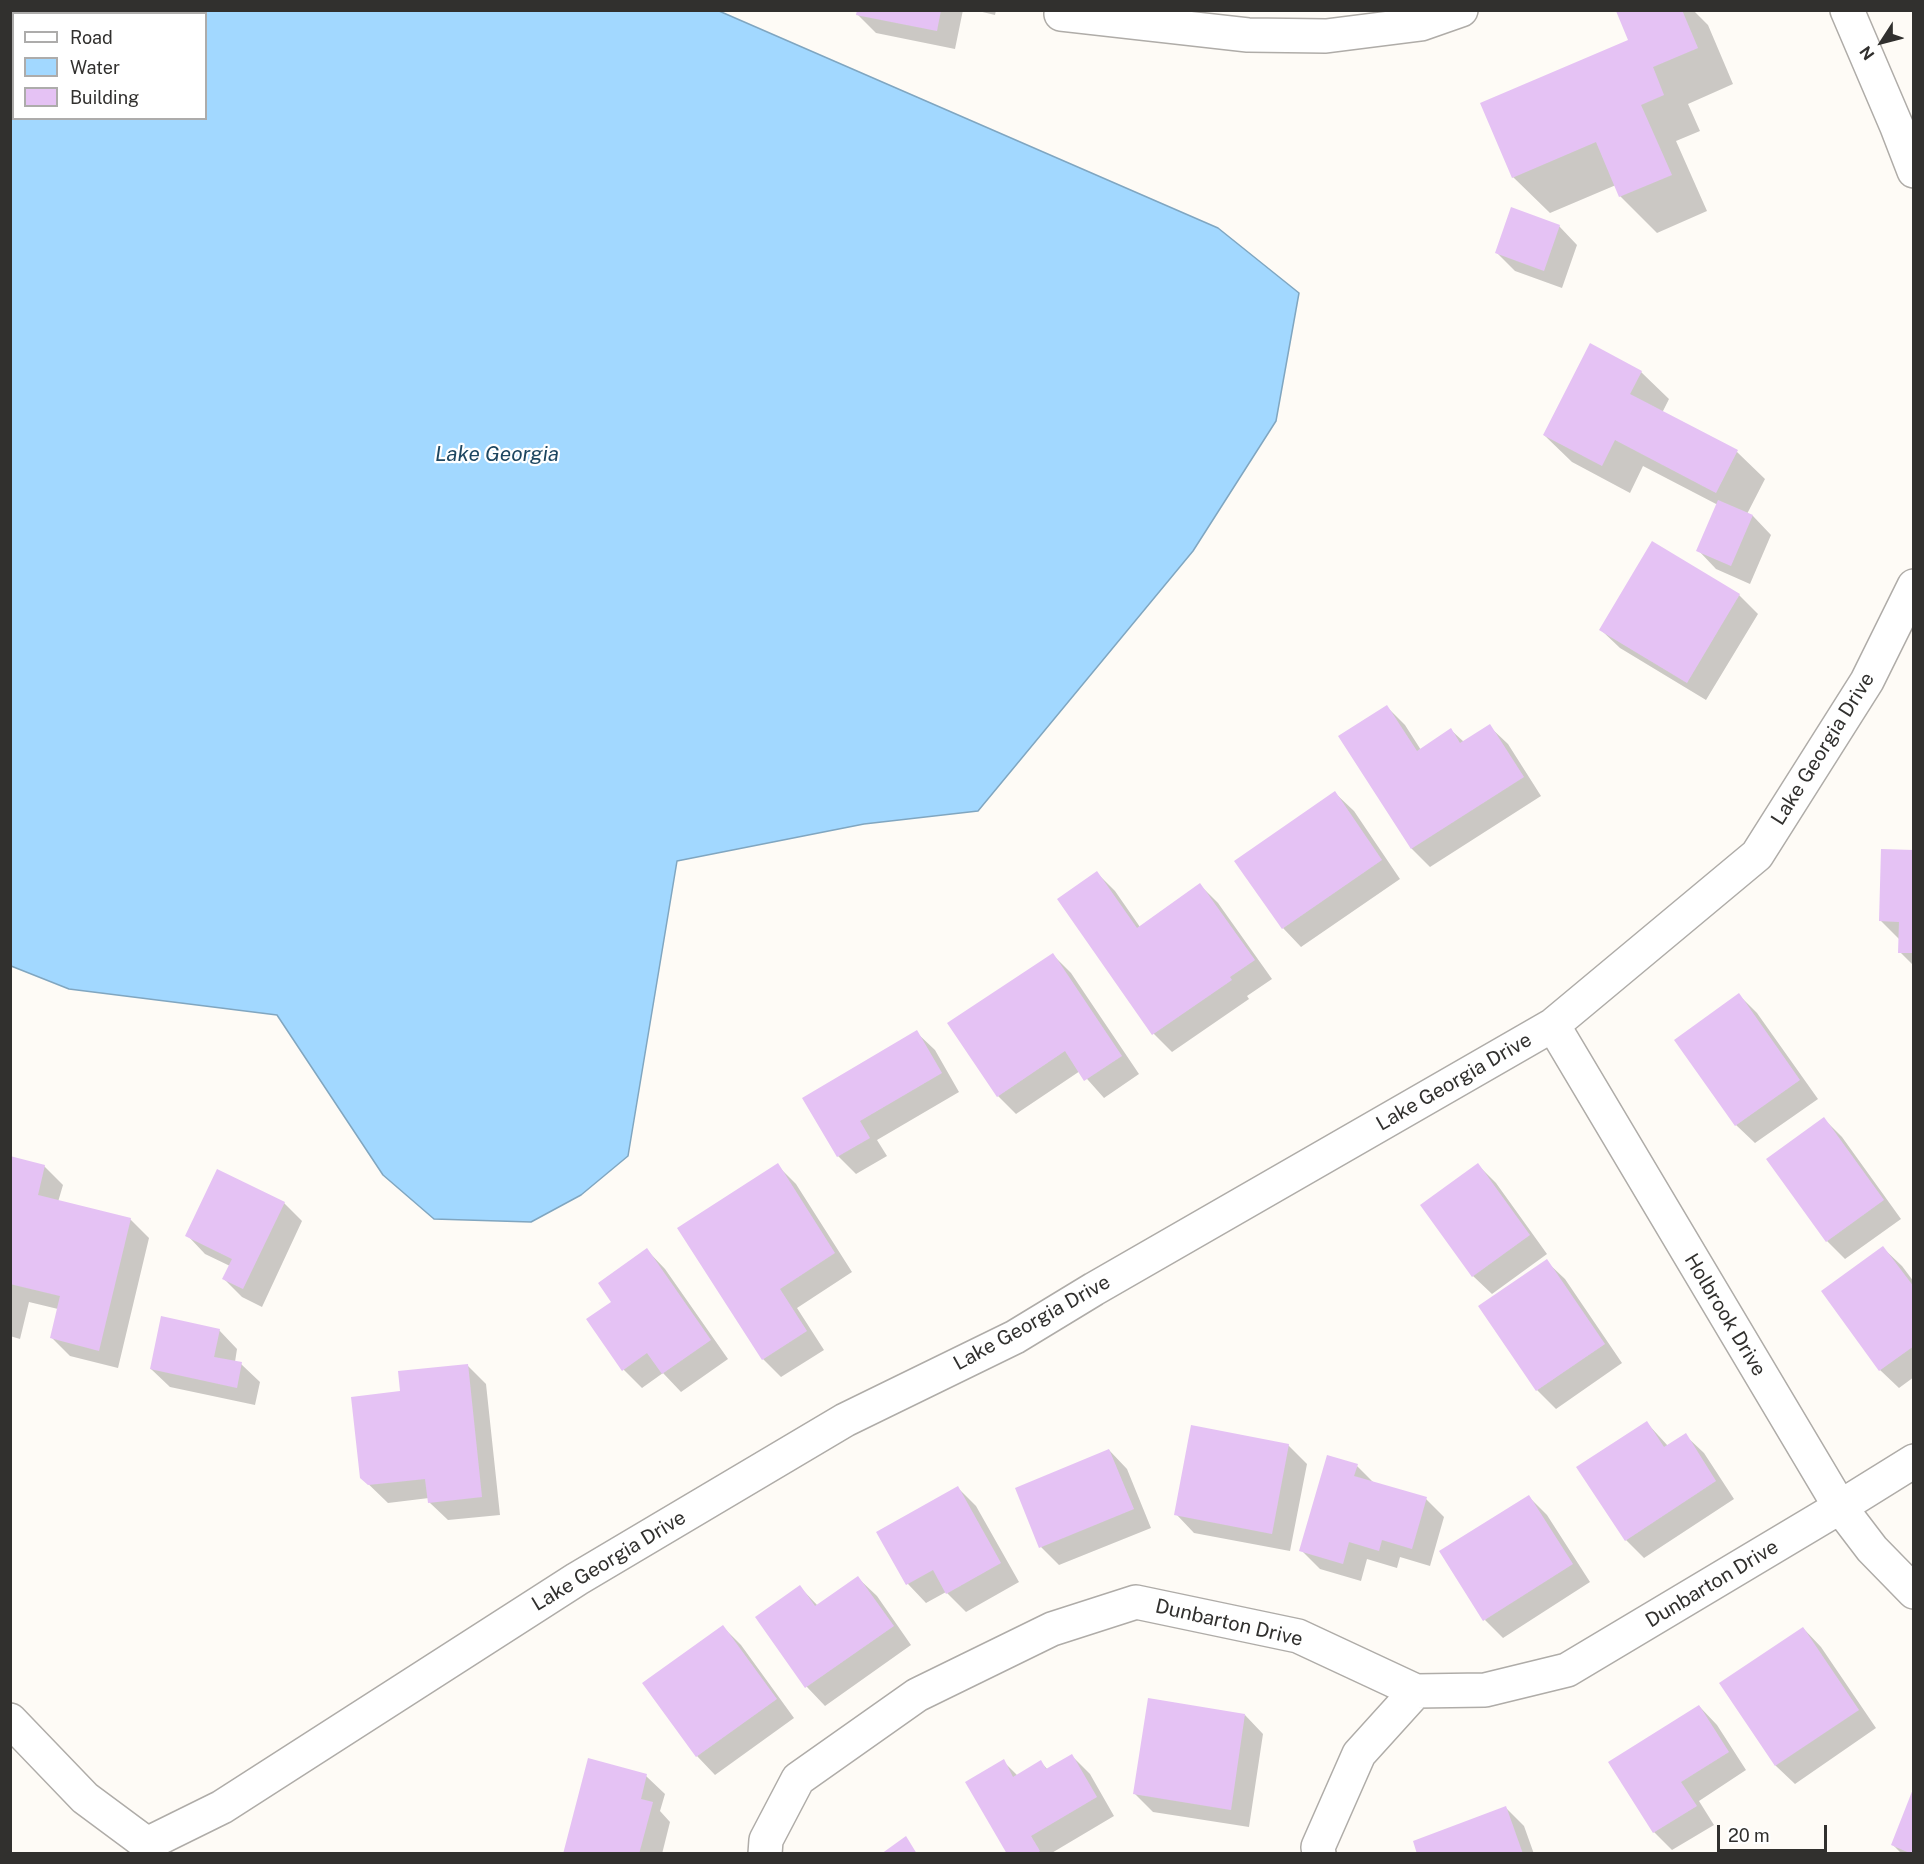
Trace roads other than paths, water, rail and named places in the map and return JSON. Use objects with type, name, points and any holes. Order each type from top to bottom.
[{"type":"street","points":[[1061,14],[1248,35],[1326,36],[1421,24],[1461,10]]},
{"type":"street","points":[[1847,10],[1914,171]]},
{"type":"street","name":"Lake Georgia Drive","points":[[10,1720],[85,1798],[143,1849],[222,1807],[577,1579],[845,1420],[1015,1337],[1104,1283],[1553,1025],[1757,855],[1867,681],[1914,586]]},
{"type":"street","name":"Holbrook Drive","points":[[1553,1025],[1840,1507],[1872,1549],[1914,1592]]},
{"type":"street","name":"Dunbarton Drive","points":[[765,1854],[766,1840],[798,1779],[917,1695],[1052,1629],[1136,1602],[1298,1636],[1416,1691],[1485,1690],[1567,1670],[1914,1461]]},
{"type":"street","points":[[1319,1854],[1318,1847],[1359,1754],[1416,1691]]},
{"type":"water","name":"Lake Georgia","points":[[10,11],[719,11],[1218,228],[1299,293],[1276,421],[1193,551],[978,811],[864,824],[677,861],[628,1156],[581,1195],[531,1222],[434,1219],[383,1175],[277,1015],[69,989],[11,966]]}]
